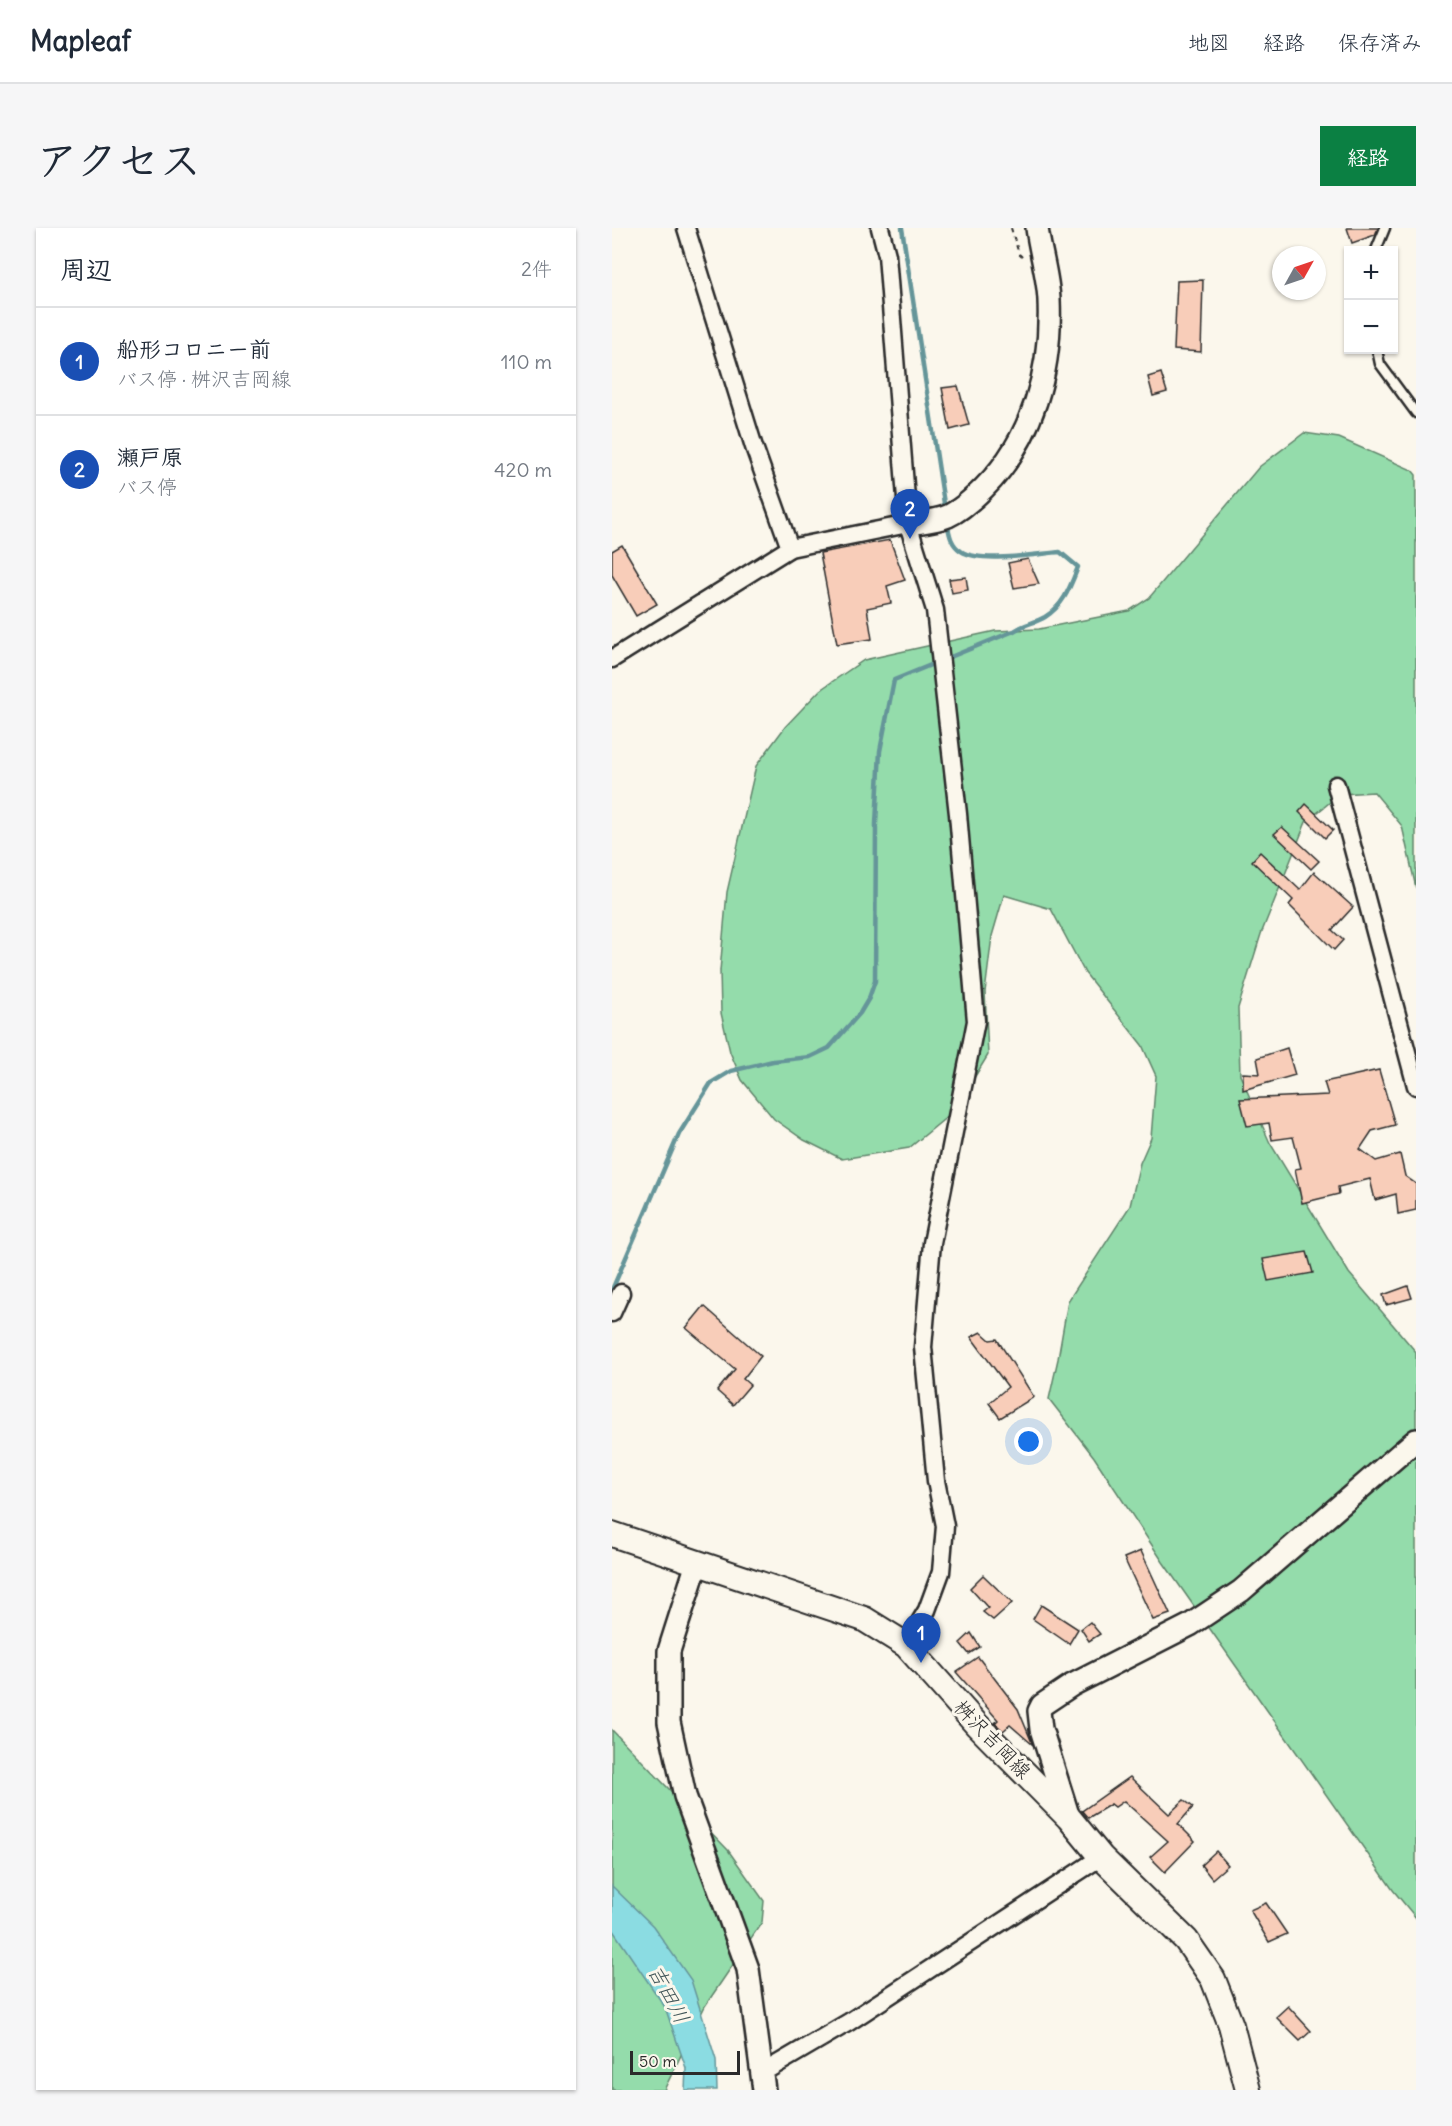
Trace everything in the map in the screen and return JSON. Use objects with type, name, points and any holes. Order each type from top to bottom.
[{"type":"main road","name":"桝沢吉岡線","points":[[612,1534],[864,1619],[906,1645],[977,1725],[1069,1818],[1101,1857],[1186,1940],[1213,1979],[1231,2025],[1248,2090]]},
{"type":"street","points":[[686,228],[751,436],[790,548]]},
{"type":"street","points":[[880,228],[887,255],[908,524],[935,610],[940,650],[958,814],[976,1021],[932,1243],[923,1347],[936,1480],[945,1526],[942,1572],[927,1610],[906,1645]]},
{"type":"street","points":[[612,660],[790,548],[942,517],[974,498],[997,475],[1018,446],[1038,400],[1048,329],[1049,299],[1037,228]]},
{"type":"street","points":[[1336,785],[1416,1086]]},
{"type":"street","points":[[612,1313],[621,1293]]},
{"type":"street","points":[[1069,1818],[1041,1728],[1039,1711],[1042,1705],[1072,1685],[1190,1625],[1241,1591],[1416,1440]]},
{"type":"street","points":[[697,1563],[669,1651],[669,1722],[685,1796],[748,1969],[763,2082],[849,2022],[1101,1857]]},
{"type":"lane","points":[[1377,246],[1384,228]]},
{"type":"lane","points":[[1378,354],[1380,364],[1416,413]]},
{"type":"green space","points":[[1304,433],[1339,438],[1412,470],[1416,475],[1416,888],[1402,826],[1374,792],[1340,794],[1306,822],[1261,934],[1238,1008],[1240,1075],[1270,1143],[1349,1273],[1416,1352],[1416,1918],[1393,1890],[1163,1562],[1094,1457],[1049,1399],[1068,1301],[1130,1206],[1140,1163],[1151,1138],[1156,1076],[1142,1045],[1085,973],[1051,909],[1004,895],[992,936],[985,992],[988,1055],[954,1111],[909,1148],[842,1159],[804,1140],[774,1119],[742,1080],[730,1052],[721,1013],[720,971],[727,892],[756,766],[785,727],[820,690],[864,660],[995,631],[1039,629],[1129,611],[1149,598],[1259,467]]},
{"type":"green space","points":[[612,1730],[728,1850],[764,1901],[762,1922],[705,2006],[664,2090],[612,2090]]},
{"type":"water","name":"吉田川","points":[[612,1886],[653,1926],[691,1980],[716,2060],[717,2090],[685,2090],[686,2068],[665,2007],[612,1929]]},
{"type":"building","points":[[1347,228],[1378,228],[1375,235],[1352,243]]},
{"type":"building","points":[[1203,280],[1201,352],[1174,350],[1177,281]]},
{"type":"building","points":[[1161,373],[1167,392],[1153,396],[1148,377]]},
{"type":"building","points":[[958,386],[969,425],[950,430],[942,388]]},
{"type":"building","points":[[890,540],[905,580],[887,586],[891,603],[867,608],[872,639],[837,644],[820,553]]},
{"type":"building","points":[[622,545],[657,604],[636,616],[612,575],[612,551]]},
{"type":"building","points":[[1028,559],[1039,584],[1014,588],[1008,563]]},
{"type":"building","points":[[966,577],[968,590],[952,593],[949,579]]},
{"type":"building","points":[[1306,804],[1333,830],[1325,838],[1299,812]]},
{"type":"building","points":[[1282,827],[1319,861],[1311,869],[1274,834]]},
{"type":"building","points":[[1260,852],[1300,890],[1314,872],[1353,907],[1332,930],[1343,940],[1334,950],[1289,905],[1293,900],[1252,861]]},
{"type":"building","points":[[1287,1048],[1295,1075],[1243,1090],[1243,1073],[1260,1074],[1257,1058]]},
{"type":"building","points":[[1379,1070],[1395,1125],[1372,1131],[1360,1149],[1376,1161],[1400,1154],[1405,1176],[1416,1184],[1416,1210],[1398,1214],[1396,1194],[1375,1200],[1370,1179],[1338,1187],[1339,1194],[1302,1203],[1295,1169],[1301,1168],[1293,1137],[1272,1140],[1269,1123],[1247,1126],[1240,1099],[1328,1095],[1324,1082]]},
{"type":"building","points":[[1307,1252],[1313,1273],[1268,1281],[1263,1259]]},
{"type":"building","points":[[1408,1286],[1412,1298],[1386,1305],[1383,1295]]},
{"type":"building","points":[[704,1306],[761,1356],[743,1379],[750,1385],[733,1405],[717,1391],[735,1369],[686,1328]]},
{"type":"building","points":[[981,1332],[990,1340],[997,1339],[1034,1397],[1000,1418],[989,1403],[1008,1387],[971,1337]]},
{"type":"building","points":[[1141,1551],[1170,1614],[1153,1620],[1124,1558]]},
{"type":"building","points":[[983,1575],[1012,1603],[993,1620],[983,1612],[988,1608],[970,1588]]},
{"type":"building","points":[[1041,1605],[1078,1629],[1069,1644],[1033,1619]]},
{"type":"building","points":[[1090,1622],[1100,1634],[1089,1641],[1081,1629]]},
{"type":"building","points":[[971,1633],[980,1647],[969,1654],[960,1643]]},
{"type":"building","points":[[978,1657],[1018,1709],[1033,1745],[1010,1725],[1003,1731],[995,1723],[998,1720],[956,1672]]},
{"type":"building","points":[[1130,1777],[1169,1814],[1184,1800],[1193,1807],[1178,1824],[1195,1841],[1165,1872],[1150,1857],[1168,1841],[1124,1801],[1115,1807],[1111,1804],[1088,1818],[1082,1811]]},
{"type":"building","points":[[1216,1851],[1228,1865],[1212,1879],[1201,1865]]},
{"type":"building","points":[[1266,1903],[1287,1934],[1269,1942],[1250,1910]]},
{"type":"building","points":[[1288,2006],[1311,2031],[1300,2041],[1276,2017]]},
{"type":"waterway","points":[[902,228],[945,510]]},
{"type":"waterway","points":[[612,1290],[679,1134],[711,1083],[731,1071],[773,1061],[810,1057],[829,1048],[860,1013],[869,998],[875,981],[876,824],[880,751],[894,680],[1045,617],[1062,601],[1072,582],[1078,567],[1060,552],[994,558],[970,555],[954,545],[947,521]]},
{"type":"place","name":"瀬戸原","points":[[910,539]]},
{"type":"place","name":"船形コロニー前","points":[[921,1663]]}]
